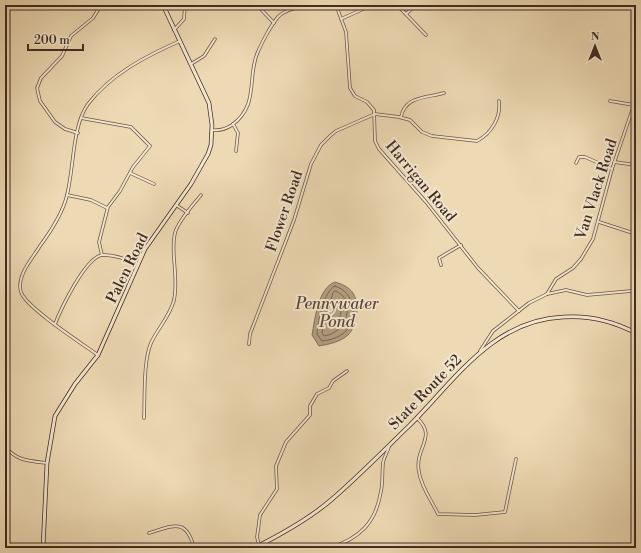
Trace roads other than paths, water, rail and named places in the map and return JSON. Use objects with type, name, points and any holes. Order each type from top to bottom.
[{"type":"street","points":[[78,133],[54,122],[40,101],[37,88],[41,78],[60,59],[71,36],[93,18],[101,5]]},
{"type":"street","name":"Palen Road","points":[[43,548],[46,463],[52,428],[57,412],[75,384],[98,355],[148,242],[176,205],[208,154],[212,130],[209,103],[163,5]]},
{"type":"street","points":[[174,30],[184,19],[185,5]]},
{"type":"street","points":[[256,5],[274,23]]},
{"type":"street","points":[[212,130],[224,129],[233,124],[242,116],[248,106],[256,56],[274,23],[281,14],[302,5]]},
{"type":"street","points":[[336,5],[346,32],[350,88],[355,96],[371,106],[375,114],[401,117],[412,122],[422,132],[428,135],[477,140],[494,126],[499,114],[499,101]]},
{"type":"street","points":[[341,19],[372,5]]},
{"type":"street","points":[[397,5],[426,35]]},
{"type":"street","points":[[406,14],[416,5]]},
{"type":"street","points":[[191,64],[204,56],[215,39]]},
{"type":"street","points":[[98,355],[55,324],[24,298],[21,293],[20,283],[26,268],[54,225],[68,195],[81,118],[90,103],[119,75],[144,57],[180,40]]},
{"type":"street","points":[[401,117],[404,107],[411,101],[444,93]]},
{"type":"street","name":"Van Vlack Road","points":[[547,294],[556,279],[573,268],[581,259],[593,238],[599,222],[614,162],[636,99]]},
{"type":"street","points":[[610,101],[634,105]]},
{"type":"street","name":"Harrigan Road","points":[[375,114],[375,140],[379,149],[420,195],[478,268],[519,311]]},
{"type":"street","name":"Flower Road","points":[[249,344],[250,334],[294,222],[312,164],[320,147],[336,131],[375,114]]},
{"type":"street","points":[[81,118],[131,127],[149,143],[149,149],[130,173],[120,191],[107,208],[99,242],[102,255]]},
{"type":"street","points":[[233,124],[238,133],[236,151]]},
{"type":"street","points":[[576,163],[579,156],[585,157],[612,169]]},
{"type":"street","points":[[614,162],[636,165]]},
{"type":"street","points":[[130,173],[154,184]]},
{"type":"street","points":[[68,195],[86,199],[107,208]]},
{"type":"street","points":[[144,418],[151,343],[172,308],[176,283],[175,232],[201,195]]},
{"type":"street","points":[[176,205],[188,213]]},
{"type":"street","points":[[599,222],[636,234]]},
{"type":"street","points":[[441,265],[439,258],[461,245]]},
{"type":"street","points":[[55,324],[85,269],[97,257],[102,255],[138,264]]},
{"type":"street","points":[[480,351],[489,336],[529,303],[547,294],[566,290],[587,295],[631,291],[636,292]]},
{"type":"street","name":"State Route 52","points":[[254,548],[260,547],[326,504],[417,418],[480,351],[494,340],[513,329],[548,318],[573,316],[617,324],[636,333]]},
{"type":"street","points":[[260,547],[257,538],[260,515],[277,489],[276,466],[286,442],[310,415],[310,406],[317,394],[329,388],[333,381],[347,371]]},
{"type":"street","points":[[417,418],[424,425],[426,430],[419,456],[418,471],[438,514],[475,515],[505,512],[516,460]]},
{"type":"street","points":[[330,548],[352,539],[365,529],[372,519],[381,492],[383,462],[389,444]]},
{"type":"street","points":[[5,446],[11,454],[18,459],[46,463]]},
{"type":"street","points":[[149,533],[174,525],[181,526],[189,533],[194,548]]},
{"type":"water","name":"Pennywater Pond","points":[[335,282],[345,286],[353,293],[357,309],[354,326],[348,335],[342,339],[319,346],[312,335],[318,305],[321,297],[329,285]]}]
